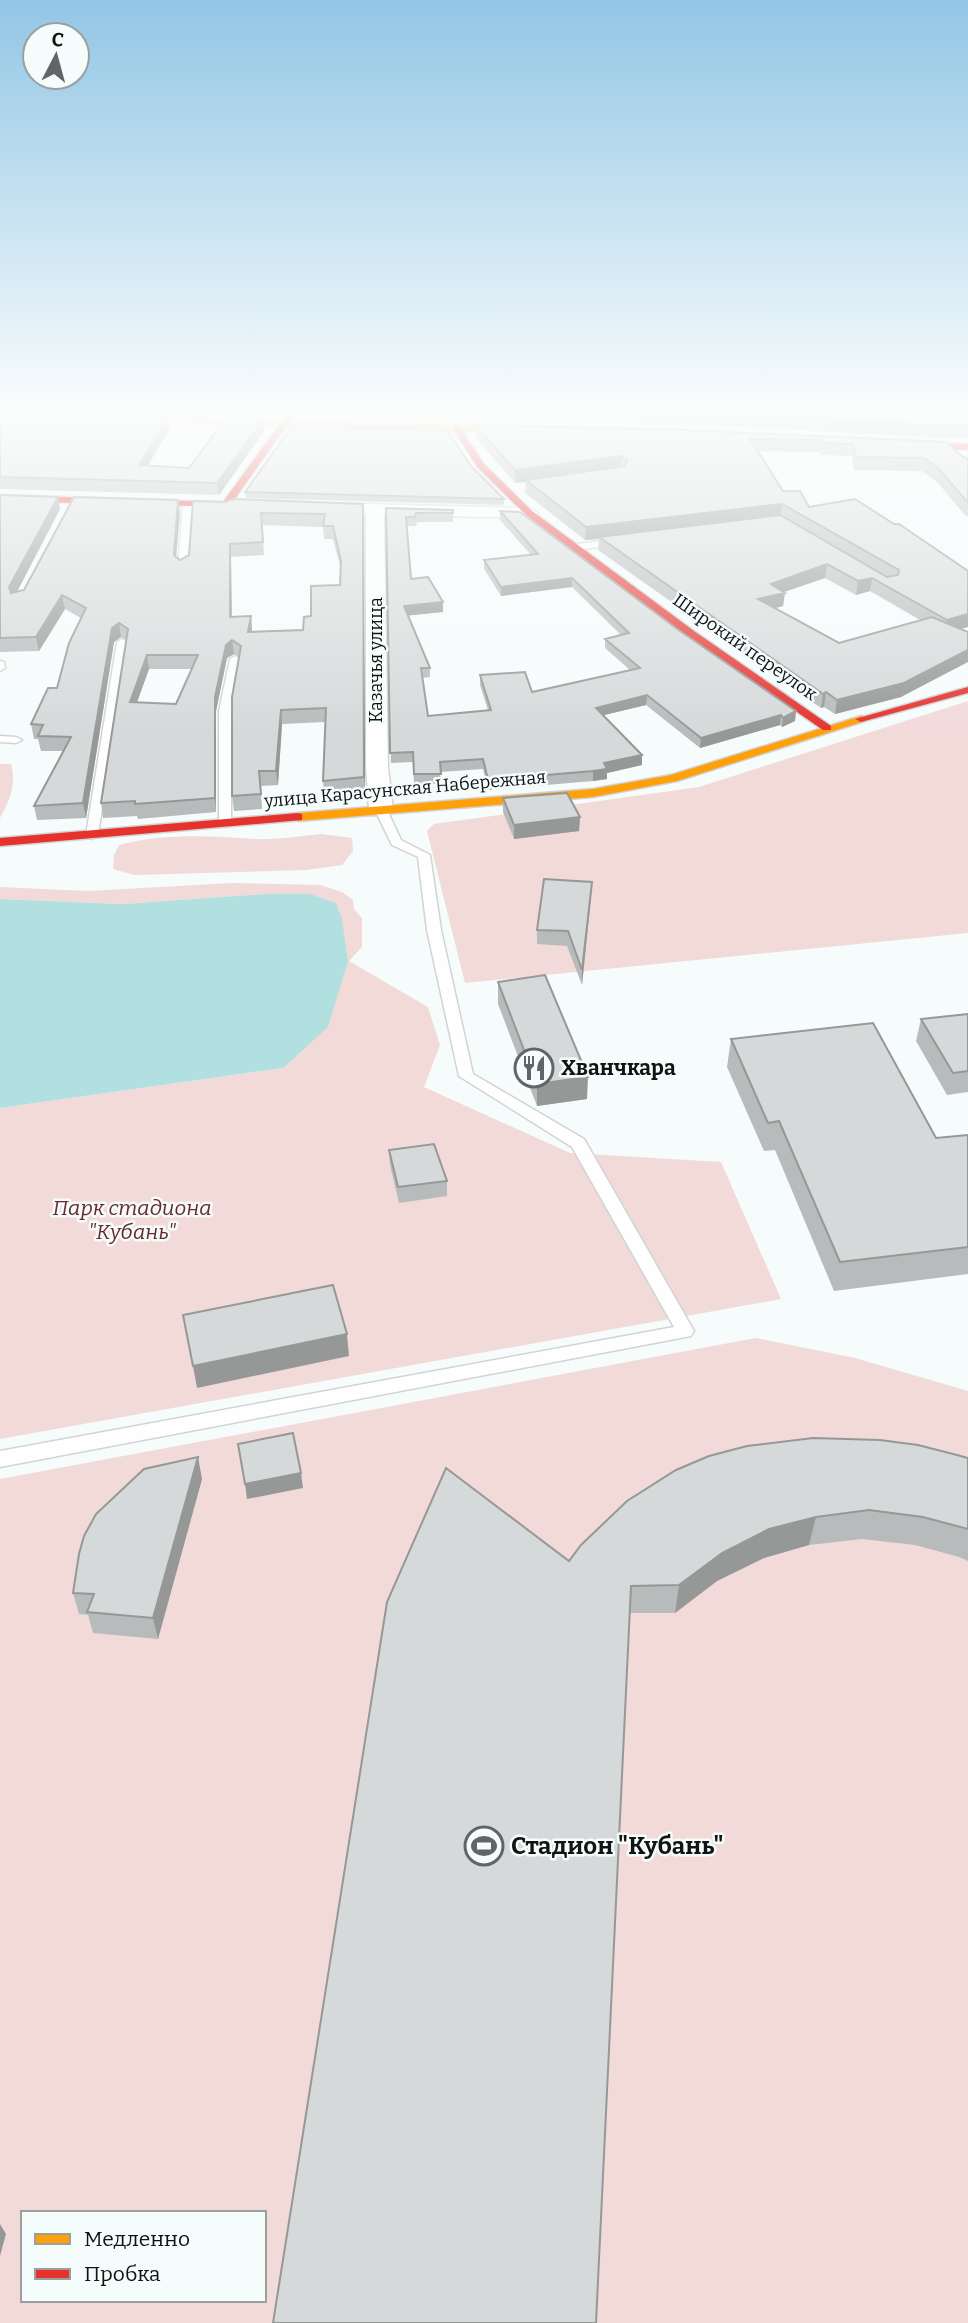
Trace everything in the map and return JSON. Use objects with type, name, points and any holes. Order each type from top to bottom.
[{"type":"street","name":"Казачья улица","points":[[375,519],[377,767],[381,810]]},
{"type":"street","name":"Широкий переулок","points":[[538,519],[690,633],[827,728]]},
{"type":"street","name":"улица Карасунская Набережная","points":[[0,842],[593,793],[673,778],[827,728],[968,690]]},
{"type":"lane","points":[[183,568],[187,519]]},
{"type":"lane","points":[[576,547],[631,541]]},
{"type":"lane","points":[[92,835],[122,642]]},
{"type":"lane","points":[[225,823],[225,711],[235,659]]},
{"type":"lane","points":[[0,739],[16,740]]},
{"type":"lane","points":[[0,1459],[685,1331],[578,1143],[466,1076],[434,930],[424,855],[396,842],[381,810]]},
{"type":"green space","points":[[968,701],[968,933],[465,983],[427,831],[434,824],[699,787]]},
{"type":"green space","points":[[0,764],[11,764],[13,786],[0,818]]},
{"type":"green space","points":[[321,834],[352,838],[353,851],[342,865],[306,870],[134,875],[113,869],[114,855],[119,845],[136,841],[187,836],[272,839]]},
{"type":"green space","name":"Парк стадиона \"Кубань\"","points":[[233,883],[320,885],[342,892],[353,900],[354,909],[362,918],[362,947],[349,961],[428,1007],[440,1045],[424,1087],[570,1153],[721,1162],[781,1299],[0,1439],[0,1108],[283,1068],[310,894],[264,894],[123,904],[0,899],[0,887],[88,891]]},
{"type":"green space","name":"Стадион \"Кубань\"","points":[[756,1338],[855,1358],[968,1391],[968,2323],[0,2323],[0,1479]]},
{"type":"water","points":[[264,894],[310,894],[336,903],[342,919],[348,961],[328,1027],[283,1068],[0,1108],[0,899],[123,904]]},
{"type":"building","points":[[0,519],[46,519],[9,587],[11,593],[24,590],[62,519],[177,519],[174,555],[180,560],[189,555],[192,519],[261,519],[263,542],[230,544],[230,617],[251,616],[248,632],[303,630],[304,617],[311,616],[311,586],[340,585],[341,561],[333,526],[323,526],[324,519],[363,519],[364,777],[323,781],[326,708],[281,710],[276,771],[259,771],[261,794],[232,796],[232,697],[241,646],[232,640],[226,645],[215,697],[215,798],[135,804],[135,801],[101,803],[128,629],[119,623],[112,628],[83,803],[34,806],[71,737],[38,736],[43,725],[31,724],[48,688],[57,688],[69,643],[86,608],[62,595],[36,637],[0,638]],"holes":[[[147,655],[198,655],[176,704],[130,702]]]},
{"type":"building","points":[[386,519],[406,519],[411,579],[428,577],[443,602],[404,606],[430,668],[421,668],[428,716],[491,710],[480,675],[525,672],[532,692],[640,668],[605,639],[629,633],[572,578],[501,587],[484,560],[538,554],[507,519],[530,519],[680,631],[796,711],[783,718],[781,715],[701,738],[647,695],[596,708],[642,755],[604,763],[607,769],[593,771],[488,780],[483,759],[440,762],[441,774],[414,774],[413,752],[390,753]]},
{"type":"building","points":[[576,519],[651,519],[586,527]]},
{"type":"building","points":[[744,519],[788,519],[887,577],[898,575],[899,570],[809,519],[887,519],[899,524],[968,571],[968,614],[947,620],[872,578],[858,581],[827,564],[771,584],[785,593],[758,599],[839,643],[932,617],[968,632],[968,650],[904,683],[837,700],[826,692],[823,694],[599,537]]},
{"type":"building","points":[[567,793],[580,817],[514,825],[503,798]]},
{"type":"building","points":[[544,879],[592,882],[582,970],[568,931],[537,930]]},
{"type":"building","points":[[545,975],[588,1077],[537,1084],[498,982]]},
{"type":"building","points":[[968,1014],[968,1071],[953,1073],[921,1019]]},
{"type":"building","points":[[873,1023],[936,1138],[968,1135],[968,1247],[840,1262],[779,1121],[768,1123],[731,1039]]},
{"type":"building","points":[[434,1144],[447,1181],[398,1187],[389,1150]]},
{"type":"building","points":[[333,1285],[347,1334],[193,1366],[183,1315]]},
{"type":"building","points":[[293,1433],[301,1473],[245,1484],[238,1444]]},
{"type":"building","points":[[813,1438],[880,1440],[918,1445],[968,1458],[968,1529],[923,1517],[869,1510],[816,1517],[769,1529],[722,1553],[679,1585],[631,1586],[596,2323],[273,2323],[387,1602],[446,1468],[569,1561],[581,1545],[627,1501],[676,1470],[709,1456],[747,1446]]},
{"type":"building","points":[[198,1457],[153,1618],[87,1612],[94,1594],[73,1593],[84,1536],[96,1514],[144,1469]]},
{"type":"traffic: slow","points":[[298,817],[593,793],[673,778],[861,719]]},
{"type":"traffic: jam","points":[[538,519],[690,633],[827,728]]},
{"type":"traffic: jam","points":[[861,719],[968,690]]},
{"type":"traffic: jam","points":[[0,842],[298,817]]},
{"type":"place","name":"Хванчкара","points":[[534,1068]]},
{"type":"place","name":"Стадион \"Кубань\"","points":[[484,1846]]}]
